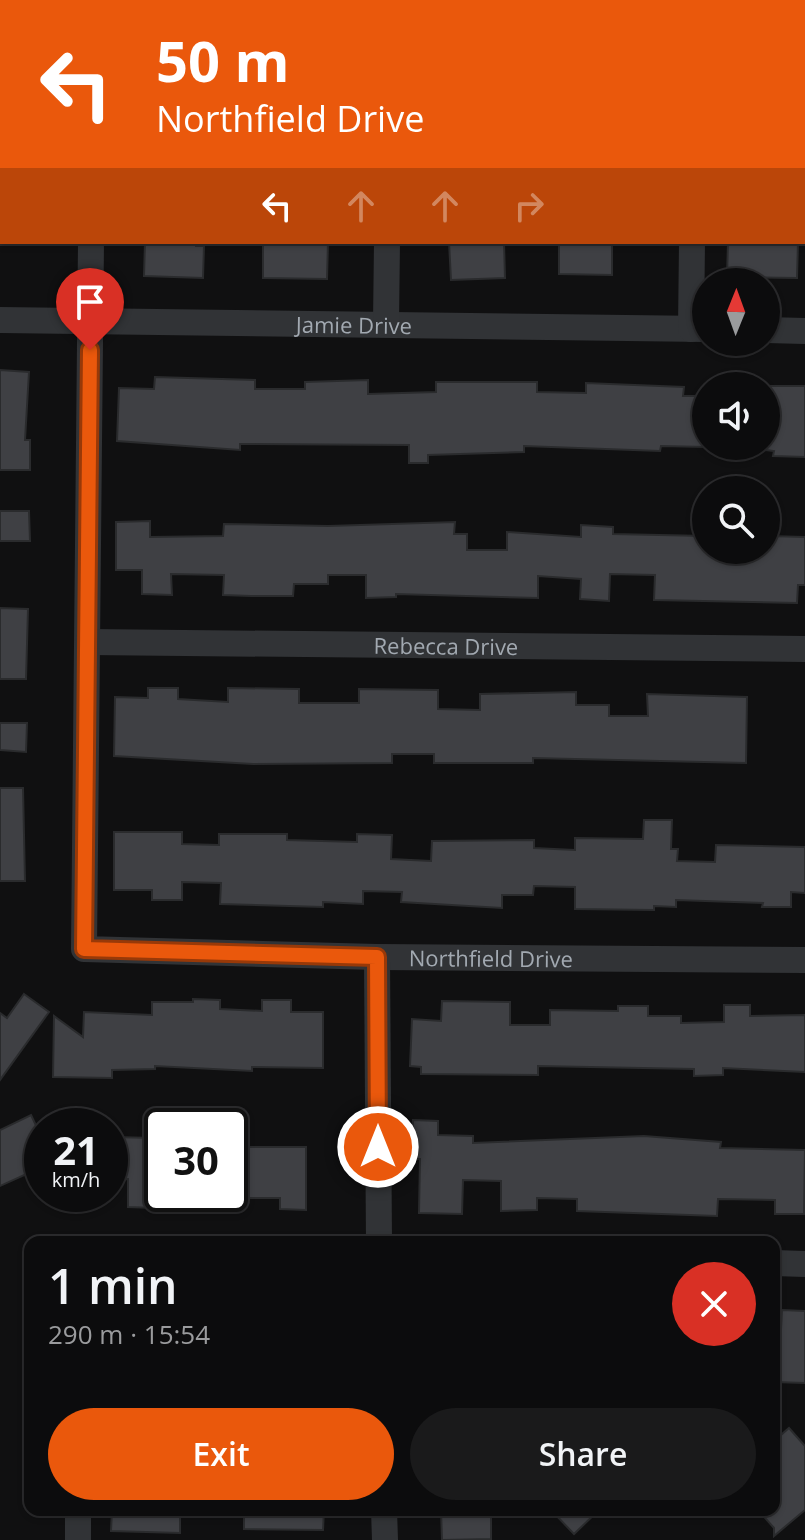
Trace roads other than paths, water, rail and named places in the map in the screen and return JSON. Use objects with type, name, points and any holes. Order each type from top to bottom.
[{"type":"street","name":"Northfield Drive","points":[[91,244],[84,949],[377,957],[805,960]]},
{"type":"street","points":[[386,323],[387,244]]},
{"type":"street","points":[[692,244],[694,268]]},
{"type":"street","name":"Jamie Drive","points":[[0,320],[692,329]]},
{"type":"street","points":[[780,330],[805,331]]},
{"type":"street","name":"Rebecca Drive","points":[[88,642],[805,649]]},
{"type":"street","points":[[377,957],[379,1236]]},
{"type":"street","points":[[780,1263],[805,1264]]},
{"type":"street","points":[[78,1516],[78,1540]]},
{"type":"street","points":[[384,1516],[385,1540]]}]
